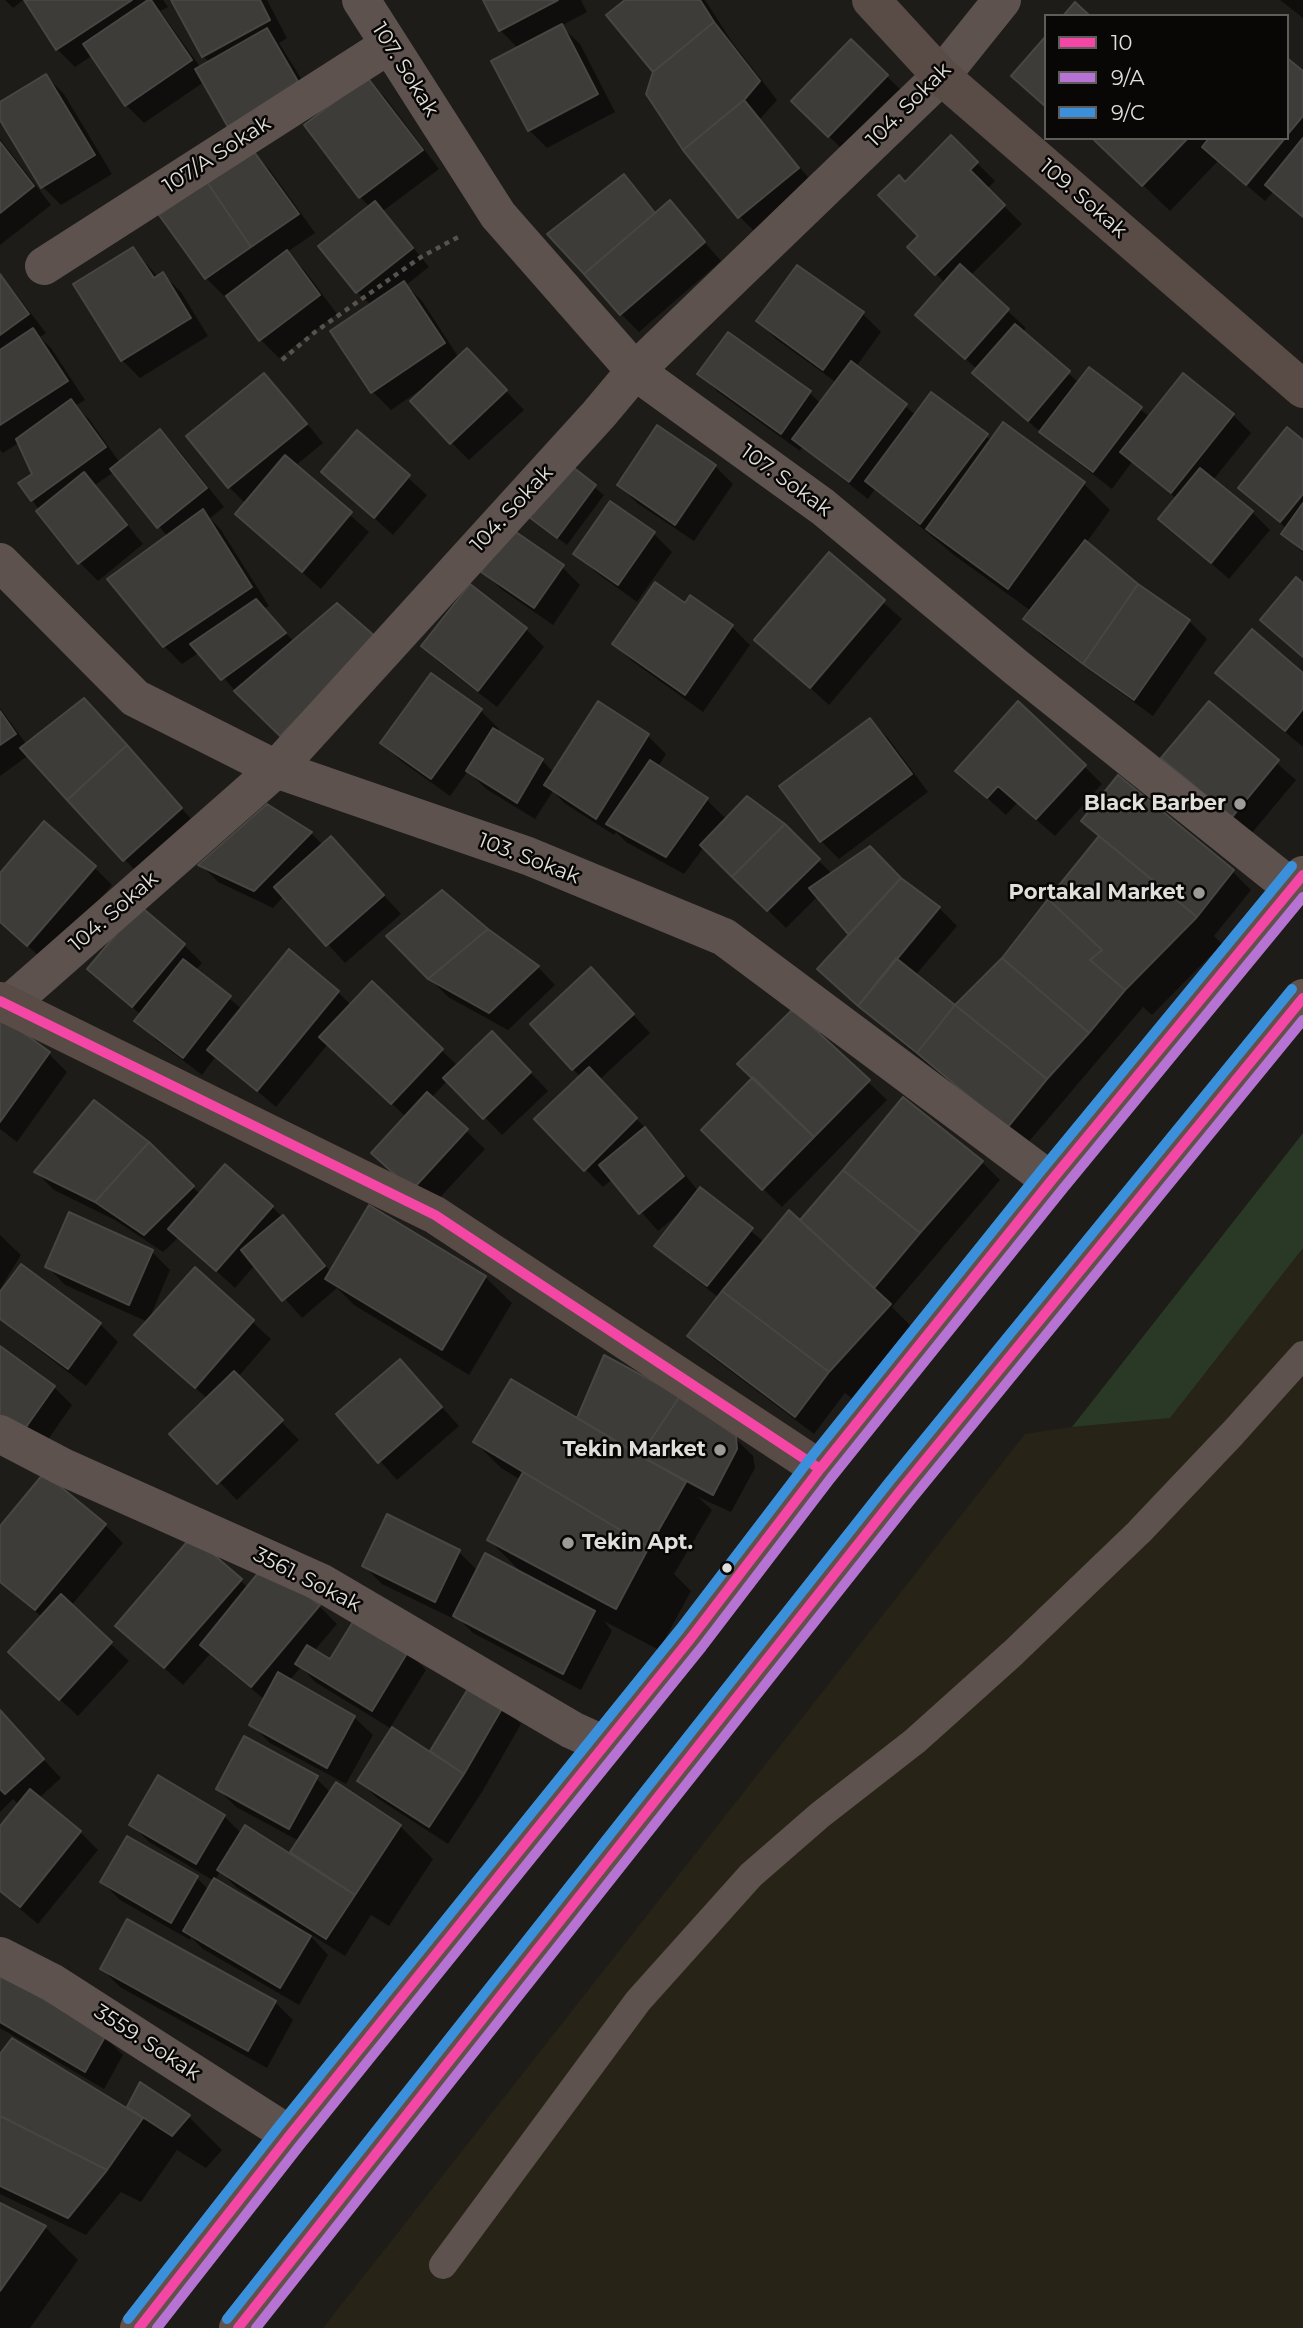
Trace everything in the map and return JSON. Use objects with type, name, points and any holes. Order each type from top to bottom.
[{"type":"main road","points":[[139,2328],[290,2135],[691,1638],[820,1469],[1051,1181],[1298,882]]},
{"type":"main road","points":[[238,2328],[891,1502],[1303,998]]},
{"type":"street","name":"107. Sokak","points":[[360,0],[498,215],[635,371],[823,507],[1017,668],[1298,882]]},
{"type":"street","name":"109. Sokak","points":[[871,0],[941,76],[1303,389]]},
{"type":"street","name":"104. Sokak","points":[[4,1003],[276,769],[635,371],[941,76],[1002,0]]},
{"type":"street","name":"107/A Sokak","points":[[44,266],[389,45]]},
{"type":"street","name":"103. Sokak","points":[[0,562],[135,698],[276,769],[528,856],[724,937],[1051,1181]]},
{"type":"street","points":[[4,1003],[435,1215],[820,1469]]},
{"type":"street","name":"3561. Sokak","points":[[0,1434],[64,1467],[320,1582],[572,1730],[605,1745]]},
{"type":"street","name":"3559. Sokak","points":[[0,1956],[54,1983],[290,2135]]},
{"type":"lane","points":[[443,2265],[638,2001],[751,1875],[820,1815],[915,1741],[1013,1653],[1139,1532],[1303,1355]]},
{"type":"path","points":[[282,359],[315,332],[421,257],[498,215]]},
{"type":"shaded area","points":[[1303,1248],[1303,2328],[323,2328],[1025,1434],[1170,1418]]},
{"type":"green space","points":[[1303,1133],[1303,1248],[1170,1418],[1072,1427]]},
{"type":"building","points":[[24,0],[132,0],[56,50]]},
{"type":"building","points":[[151,0],[192,60],[125,106],[83,44]]},
{"type":"building","points":[[171,0],[260,0],[270,20],[202,57]]},
{"type":"building","points":[[483,0],[558,0],[499,31]]},
{"type":"building","points":[[625,0],[700,0],[714,22],[653,72],[606,15]]},
{"type":"building","points":[[1075,2],[1088,14],[1065,14]]},
{"type":"building","points":[[714,22],[760,81],[744,100],[683,150],[646,94],[653,72]]},
{"type":"building","points":[[562,24],[598,94],[528,131],[491,61]]},
{"type":"building","points":[[267,28],[300,85],[228,127],[195,69]]},
{"type":"building","points":[[1044,38],[1044,105],[1011,76]]},
{"type":"building","points":[[851,39],[888,75],[828,137],[791,101]]},
{"type":"building","points":[[1289,60],[1303,71],[1303,116],[1289,133]]},
{"type":"building","points":[[46,74],[95,155],[41,188],[0,120],[0,102]]},
{"type":"building","points":[[367,77],[423,150],[359,198],[304,125]]},
{"type":"building","points":[[744,100],[799,168],[738,218],[683,150]]},
{"type":"building","points":[[951,135],[978,162],[970,170],[1005,205],[935,275],[907,247],[918,236],[878,195],[899,175],[905,182]]},
{"type":"building","points":[[1303,138],[1303,217],[1265,185]]},
{"type":"building","points":[[1094,140],[1186,140],[1142,186]]},
{"type":"building","points":[[1207,140],[1283,140],[1246,185],[1202,147]]},
{"type":"building","points":[[0,142],[34,186],[0,213]]},
{"type":"building","points":[[252,149],[299,214],[251,247],[207,182]]},
{"type":"building","points":[[624,174],[655,213],[584,274],[547,234]]},
{"type":"building","points":[[207,182],[251,247],[205,279],[159,215]]},
{"type":"building","points":[[670,200],[705,242],[620,315],[584,274]]},
{"type":"building","points":[[375,201],[413,248],[356,293],[318,246]]},
{"type":"building","points":[[133,247],[154,278],[163,272],[191,318],[121,361],[73,284]]},
{"type":"building","points":[[287,250],[320,295],[259,341],[226,296]]},
{"type":"building","points":[[960,264],[1009,309],[965,359],[915,315]]},
{"type":"building","points":[[797,265],[864,312],[823,370],[756,321]]},
{"type":"building","points":[[0,274],[29,314],[0,335]]},
{"type":"building","points":[[404,281],[445,343],[371,393],[330,331]]},
{"type":"building","points":[[1015,324],[1070,371],[1028,421],[972,373]]},
{"type":"building","points":[[33,328],[68,381],[0,425],[0,350]]},
{"type":"building","points":[[728,332],[811,391],[781,434],[697,374]]},
{"type":"building","points":[[467,348],[507,390],[450,444],[410,401]]},
{"type":"building","points":[[851,361],[907,404],[849,482],[792,439]]},
{"type":"building","points":[[1089,367],[1142,407],[1093,472],[1039,432]]},
{"type":"building","points":[[264,373],[307,424],[228,488],[186,436]]},
{"type":"building","points":[[1183,373],[1234,414],[1171,493],[1120,452]]},
{"type":"building","points":[[931,392],[988,434],[920,524],[865,481]]},
{"type":"building","points":[[71,399],[106,447],[31,501],[18,483],[32,474],[16,439]]},
{"type":"building","points":[[1003,422],[1085,482],[1008,589],[926,529]]},
{"type":"building","points":[[657,425],[716,465],[675,525],[617,485]]},
{"type":"building","points":[[1287,427],[1303,440],[1303,494],[1280,522],[1238,488]]},
{"type":"building","points":[[160,429],[207,488],[157,528],[110,469]]},
{"type":"building","points":[[357,430],[410,475],[374,518],[321,472]]},
{"type":"building","points":[[285,455],[352,512],[302,572],[235,514]]},
{"type":"building","points":[[565,461],[596,485],[557,538],[525,514]]},
{"type":"building","points":[[1200,468],[1253,511],[1211,563],[1158,519]]},
{"type":"building","points":[[84,472],[127,525],[78,564],[36,511]]},
{"type":"building","points":[[610,501],[655,532],[618,585],[573,554]]},
{"type":"building","points":[[1303,503],[1303,550],[1281,534]]},
{"type":"building","points":[[203,509],[252,587],[163,647],[107,579]]},
{"type":"building","points":[[510,528],[564,565],[534,608],[481,572]]},
{"type":"building","points":[[1085,540],[1138,584],[1083,664],[1023,619]]},
{"type":"building","points":[[829,552],[885,600],[810,688],[754,640]]},
{"type":"building","points":[[1296,577],[1303,583],[1303,657],[1260,620]]},
{"type":"building","points":[[655,582],[685,603],[690,595],[733,625],[685,695],[612,644]]},
{"type":"building","points":[[470,584],[527,628],[478,691],[421,646]]},
{"type":"building","points":[[1138,584],[1190,620],[1134,700],[1083,664]]},
{"type":"building","points":[[256,599],[286,633],[221,680],[190,644]]},
{"type":"building","points":[[337,603],[377,638],[280,736],[234,691]]},
{"type":"building","points":[[1252,629],[1303,673],[1303,709],[1285,731],[1215,673]]},
{"type":"building","points":[[431,673],[482,709],[431,779],[380,743]]},
{"type":"building","points":[[84,698],[127,745],[67,800],[20,748]]},
{"type":"building","points":[[598,701],[649,734],[596,819],[544,785]]},
{"type":"building","points":[[1018,701],[1086,765],[1036,819],[998,786],[987,798],[955,771]]},
{"type":"building","points":[[1209,701],[1279,760],[1232,817],[1161,758]]},
{"type":"building","points":[[0,711],[16,734],[0,745]]},
{"type":"building","points":[[870,718],[912,774],[820,842],[779,786]]},
{"type":"building","points":[[493,728],[543,759],[517,803],[466,771]]},
{"type":"building","points":[[127,745],[182,808],[123,861],[67,800]]},
{"type":"building","points":[[650,760],[708,798],[666,857],[606,824]]},
{"type":"building","points":[[1118,775],[1234,870],[1197,917],[1081,821]]},
{"type":"building","points":[[747,796],[785,824],[732,877],[700,845]]},
{"type":"building","points":[[267,804],[312,832],[254,891],[198,865]]},
{"type":"building","points":[[44,821],[96,866],[27,946],[0,922],[0,873]]},
{"type":"building","points":[[785,824],[820,859],[767,911],[732,877]]},
{"type":"building","points":[[331,836],[384,895],[326,946],[274,887]]},
{"type":"building","points":[[1099,836],[1197,917],[1125,990],[1090,960],[1102,950],[1048,899]]},
{"type":"building","points":[[870,846],[901,878],[849,935],[809,888]]},
{"type":"building","points":[[901,878],[940,907],[858,1006],[817,969]]},
{"type":"building","points":[[442,890],[488,929],[428,979],[386,936]]},
{"type":"building","points":[[1048,899],[1102,950],[1090,960],[1125,990],[1089,1033],[1002,958]]},
{"type":"building","points":[[140,906],[185,944],[132,1007],[87,969]]},
{"type":"building","points":[[488,929],[539,966],[489,1013],[428,979]]},
{"type":"building","points":[[289,949],[339,991],[257,1091],[207,1050]]},
{"type":"building","points":[[896,958],[955,1005],[917,1053],[858,1006]]},
{"type":"building","points":[[1002,958],[1089,1033],[1047,1079],[955,1005]]},
{"type":"building","points":[[183,959],[231,996],[183,1058],[134,1021]]},
{"type":"building","points":[[591,967],[634,1014],[572,1070],[530,1024]]},
{"type":"building","points":[[372,981],[443,1049],[391,1104],[319,1037]]},
{"type":"building","points":[[955,1005],[1047,1079],[1007,1128],[917,1053]]},
{"type":"building","points":[[793,1009],[870,1080],[814,1137],[737,1064]]},
{"type":"building","points":[[0,1016],[50,1052],[0,1122]]},
{"type":"building","points":[[492,1031],[531,1072],[483,1119],[443,1078]]},
{"type":"building","points":[[589,1067],[637,1118],[584,1171],[534,1119]]},
{"type":"building","points":[[753,1077],[814,1137],[762,1190],[701,1130]]},
{"type":"building","points":[[427,1092],[468,1129],[412,1190],[371,1153]]},
{"type":"building","points":[[903,1097],[983,1161],[920,1233],[843,1170]]},
{"type":"building","points":[[94,1100],[149,1142],[95,1202],[34,1172]]},
{"type":"building","points":[[645,1127],[684,1176],[639,1214],[599,1165]]},
{"type":"building","points":[[149,1142],[194,1186],[144,1235],[95,1202]]},
{"type":"building","points":[[225,1164],[273,1206],[216,1271],[168,1229]]},
{"type":"building","points":[[843,1170],[920,1233],[874,1288],[800,1220]]},
{"type":"building","points":[[700,1187],[753,1228],[707,1286],[654,1246]]},
{"type":"building","points":[[369,1205],[486,1276],[442,1350],[325,1279]]},
{"type":"building","points":[[789,1210],[891,1304],[829,1372],[722,1291]]},
{"type":"building","points":[[69,1212],[153,1250],[129,1305],[45,1267]]},
{"type":"building","points":[[283,1215],[325,1266],[282,1301],[241,1250]]},
{"type":"building","points":[[21,1264],[101,1323],[68,1369],[0,1319],[0,1292]]},
{"type":"building","points":[[195,1267],[254,1320],[195,1388],[134,1335]]},
{"type":"building","points":[[722,1291],[829,1372],[795,1417],[687,1336]]},
{"type":"building","points":[[0,1346],[55,1386],[19,1437],[0,1423]]},
{"type":"building","points":[[604,1355],[680,1396],[640,1456],[577,1418]]},
{"type":"building","points":[[400,1359],[442,1407],[378,1463],[336,1414]]},
{"type":"building","points":[[234,1371],[283,1420],[217,1484],[169,1434]]},
{"type":"building","points":[[511,1379],[686,1482],[649,1547],[473,1442]]},
{"type":"building","points":[[680,1396],[736,1436],[737,1449],[713,1495],[640,1456]]},
{"type":"building","name":"Tekin Apt.","points":[[523,1472],[649,1547],[616,1609],[487,1540]]},
{"type":"building","points":[[44,1473],[106,1524],[35,1610],[0,1582],[0,1526]]},
{"type":"building","points":[[387,1514],[460,1550],[435,1602],[362,1566]]},
{"type":"building","points":[[192,1536],[242,1579],[164,1668],[115,1626]]},
{"type":"building","points":[[485,1553],[595,1611],[563,1674],[453,1616]]},
{"type":"building","points":[[263,1567],[320,1605],[251,1687],[200,1645]]},
{"type":"building","points":[[61,1594],[112,1642],[59,1700],[8,1652]]},
{"type":"building","points":[[356,1617],[409,1650],[372,1711],[295,1664],[307,1645],[330,1659]]},
{"type":"building","points":[[278,1672],[355,1716],[327,1768],[249,1725]]},
{"type":"building","points":[[471,1684],[504,1705],[464,1774],[430,1751]]},
{"type":"building","points":[[0,1710],[44,1759],[5,1794],[0,1789]]},
{"type":"building","points":[[392,1727],[464,1774],[429,1827],[357,1781]]},
{"type":"building","points":[[244,1736],[318,1776],[289,1829],[216,1789]]},
{"type":"building","points":[[158,1775],[225,1815],[196,1864],[129,1825]]},
{"type":"building","points":[[336,1782],[401,1825],[355,1895],[290,1852]]},
{"type":"building","points":[[30,1789],[81,1831],[20,1907],[0,1891],[0,1826]]},
{"type":"building","points":[[245,1825],[355,1895],[326,1939],[217,1870]]},
{"type":"building","points":[[127,1836],[198,1876],[171,1923],[100,1882]]},
{"type":"building","points":[[214,1878],[311,1936],[280,1988],[183,1931]]},
{"type":"building","points":[[127,1919],[276,2001],[248,2051],[100,1969]]},
{"type":"building","points":[[0,1974],[106,2035],[85,2072],[0,2022]]},
{"type":"building","points":[[12,2038],[143,2118],[107,2170],[0,2116],[0,2054]]},
{"type":"building","points":[[140,2082],[190,2115],[172,2136],[127,2107]]},
{"type":"building","points":[[0,2116],[107,2170],[68,2218],[0,2186]]},
{"type":"building","points":[[0,2203],[46,2226],[0,2291]]},
{"type":"transit line","name":"9/C","points":[[128,2319],[279,2126],[680,1629],[809,1460],[1040,1172],[1292,866]]},
{"type":"transit line","name":"10","points":[[139,2328],[290,2135],[691,1638],[820,1469],[1051,1181],[1303,875]]},
{"type":"transit line","name":"9/A","points":[[157,2328],[301,2144],[702,1647],[831,1478],[1062,1190],[1303,897]]},
{"type":"transit line","name":"9/C","points":[[227,2319],[889,1482],[1292,989]]},
{"type":"transit line","name":"10","points":[[238,2328],[900,1491],[1303,998]]},
{"type":"transit line","name":"10","points":[[0,1001],[435,1215],[820,1469]]},
{"type":"transit line","name":"9/A","points":[[256,2328],[911,1500],[1303,1020]]},
{"type":"place","name":"Black Barber","points":[[1240,804]]},
{"type":"place","name":"Portakal Market","points":[[1199,893]]},
{"type":"place","name":"Tekin Market","points":[[720,1450]]},
{"type":"place","name":"Tekin Apt.","points":[[568,1543]]}]
